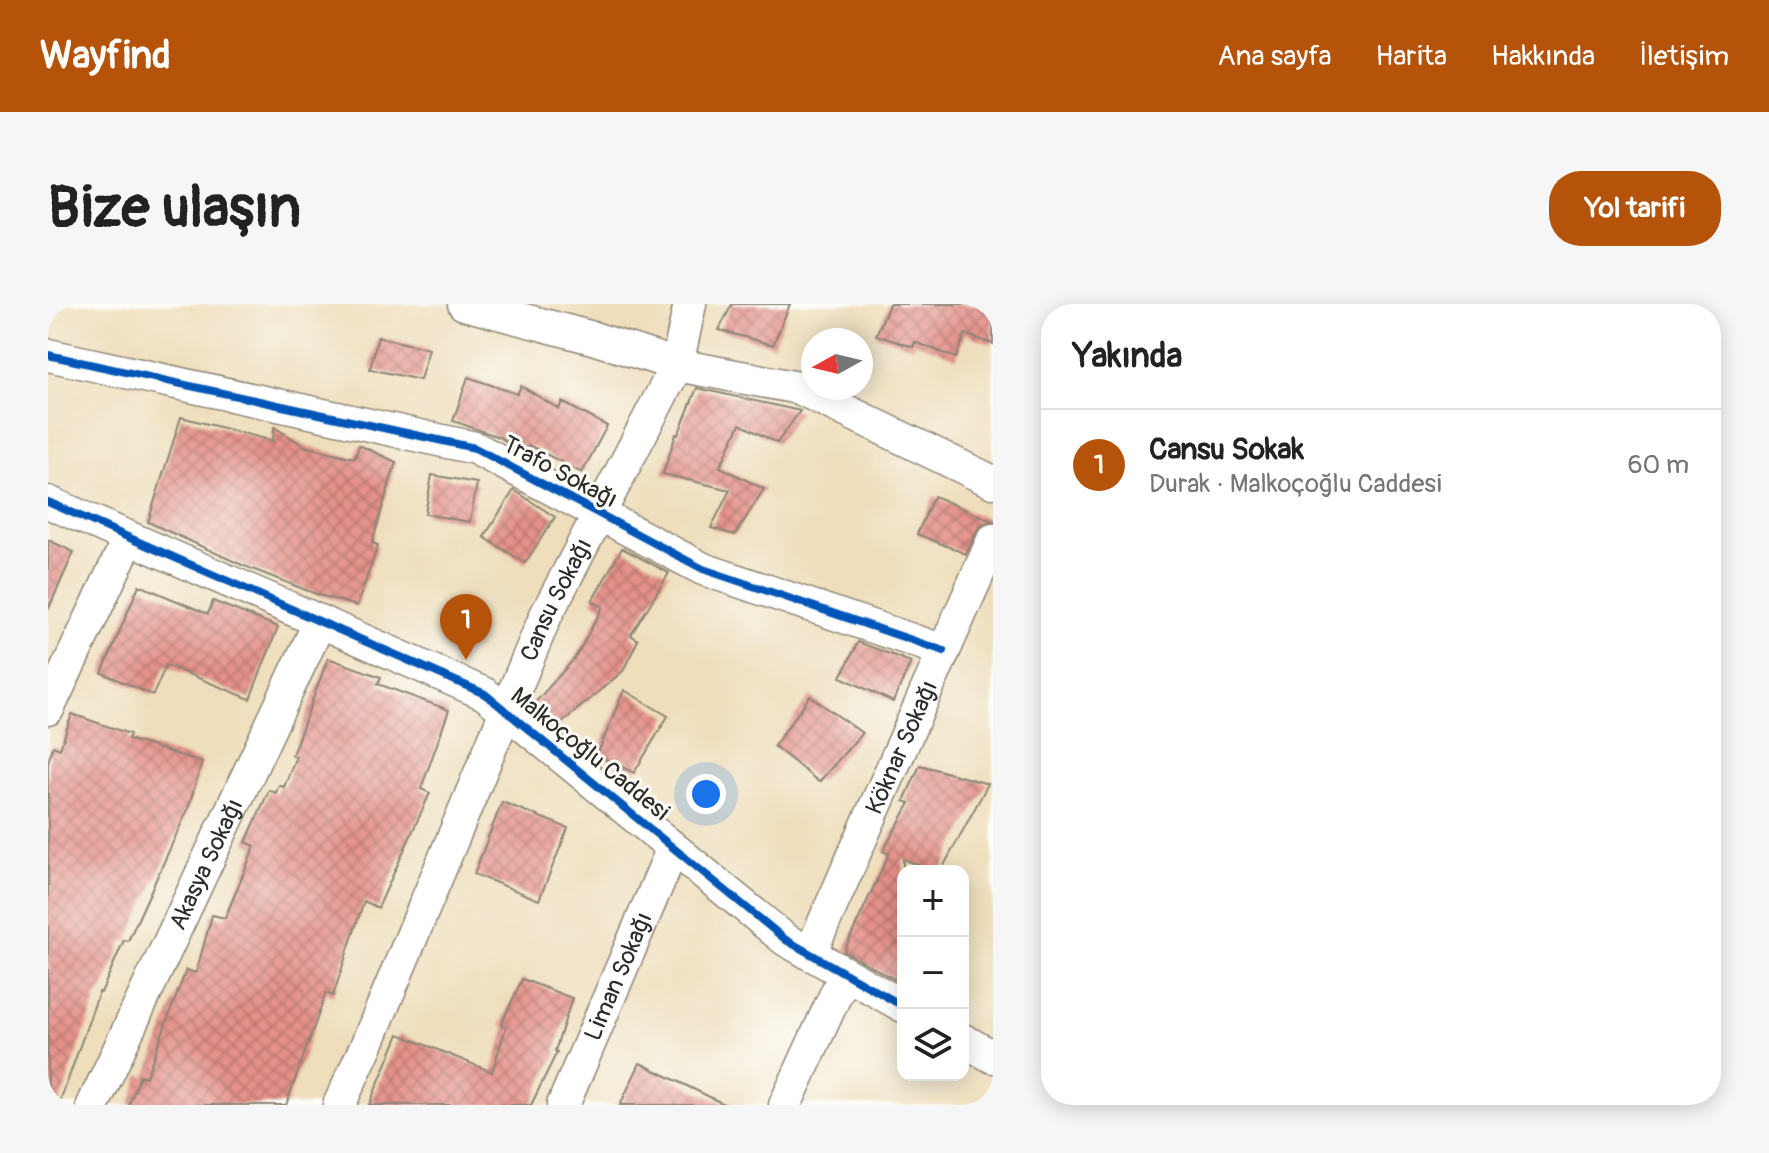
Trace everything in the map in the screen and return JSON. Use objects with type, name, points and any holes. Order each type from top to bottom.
[{"type":"street","points":[[464,304],[593,338],[677,365],[799,388],[993,482]]},
{"type":"street","name":"Cansu Sokağı","points":[[339,1105],[546,615],[677,365],[690,304]]},
{"type":"street","name":"Trafo Sokağı","points":[[48,355],[475,448],[703,569],[944,651]]},
{"type":"street","name":"Malkoçoğlu Caddesi","points":[[48,502],[485,694],[786,940],[897,1003]]},
{"type":"street","points":[[48,709],[129,538]]},
{"type":"street","name":"Köknar Sokağı","points":[[810,954],[993,540]]},
{"type":"street","name":"Akasya Sokağı","points":[[93,1105],[320,621]]},
{"type":"street","name":"Liman Sokağı","points":[[563,1105],[673,848]]},
{"type":"street","points":[[785,1105],[845,974]]},
{"type":"street","points":[[969,1043],[993,1057]]},
{"type":"building","points":[[732,304],[790,304],[773,345],[719,330]]},
{"type":"building","points":[[889,304],[993,304],[993,344],[965,334],[956,358],[915,342],[913,347],[876,335]]},
{"type":"building","points":[[378,337],[429,349],[420,380],[370,369]]},
{"type":"building","points":[[468,377],[517,394],[521,386],[559,409],[562,402],[607,426],[582,473],[529,445],[525,453],[499,437],[453,421]]},
{"type":"building","points":[[697,388],[800,411],[777,443],[740,424],[720,467],[764,489],[735,535],[711,528],[730,490],[663,474],[676,434]]},
{"type":"building","points":[[181,417],[273,441],[274,427],[304,446],[355,458],[359,445],[396,462],[372,543],[378,545],[357,606],[316,594],[242,565],[148,522]]},
{"type":"building","points":[[432,475],[477,483],[470,522],[425,514]]},
{"type":"building","points":[[514,490],[555,517],[525,563],[484,537]]},
{"type":"building","points":[[934,496],[992,521],[982,524],[966,554],[917,534]]},
{"type":"building","points":[[48,540],[74,552],[48,610]]},
{"type":"building","points":[[622,548],[669,573],[631,635],[638,640],[623,671],[559,725],[531,707],[575,658],[603,607],[592,601]]},
{"type":"building","points":[[139,585],[208,614],[213,601],[278,627],[250,699],[166,665],[153,695],[102,673]]},
{"type":"building","points":[[858,642],[911,662],[893,702],[841,677]]},
{"type":"building","points":[[328,658],[381,677],[378,684],[449,710],[421,789],[430,793],[378,908],[364,901],[333,996],[326,993],[286,1105],[129,1105],[140,1075],[146,1077],[186,970],[196,973],[212,915],[225,918],[255,846],[246,842],[269,790],[276,793],[279,785],[284,787],[296,756],[292,755]]},
{"type":"building","points":[[624,690],[668,716],[634,773],[597,755]]},
{"type":"building","points":[[810,696],[862,733],[819,782],[774,746]]},
{"type":"building","points":[[72,714],[130,734],[128,739],[202,762],[188,809],[128,941],[124,940],[99,992],[59,1105],[48,1105],[48,762],[53,746],[60,749]]},
{"type":"building","points":[[920,765],[988,784],[944,865],[918,865],[903,859],[903,865],[897,865],[897,981],[844,951],[889,854],[883,851],[910,803],[904,801]]},
{"type":"building","points":[[502,802],[568,828],[539,900],[474,874]]},
{"type":"building","points":[[522,979],[572,998],[557,1052],[531,1105],[369,1105],[399,1034],[492,1072],[506,1027],[501,1025]]},
{"type":"building","points":[[640,1063],[726,1105],[620,1105]]},
{"type":"cycle path","points":[[48,355],[475,448],[703,569],[944,651]]},
{"type":"cycle path","points":[[48,502],[485,694],[786,940],[897,1003]]},
{"type":"place","name":"Cansu Sokak","points":[[466,660]]}]
